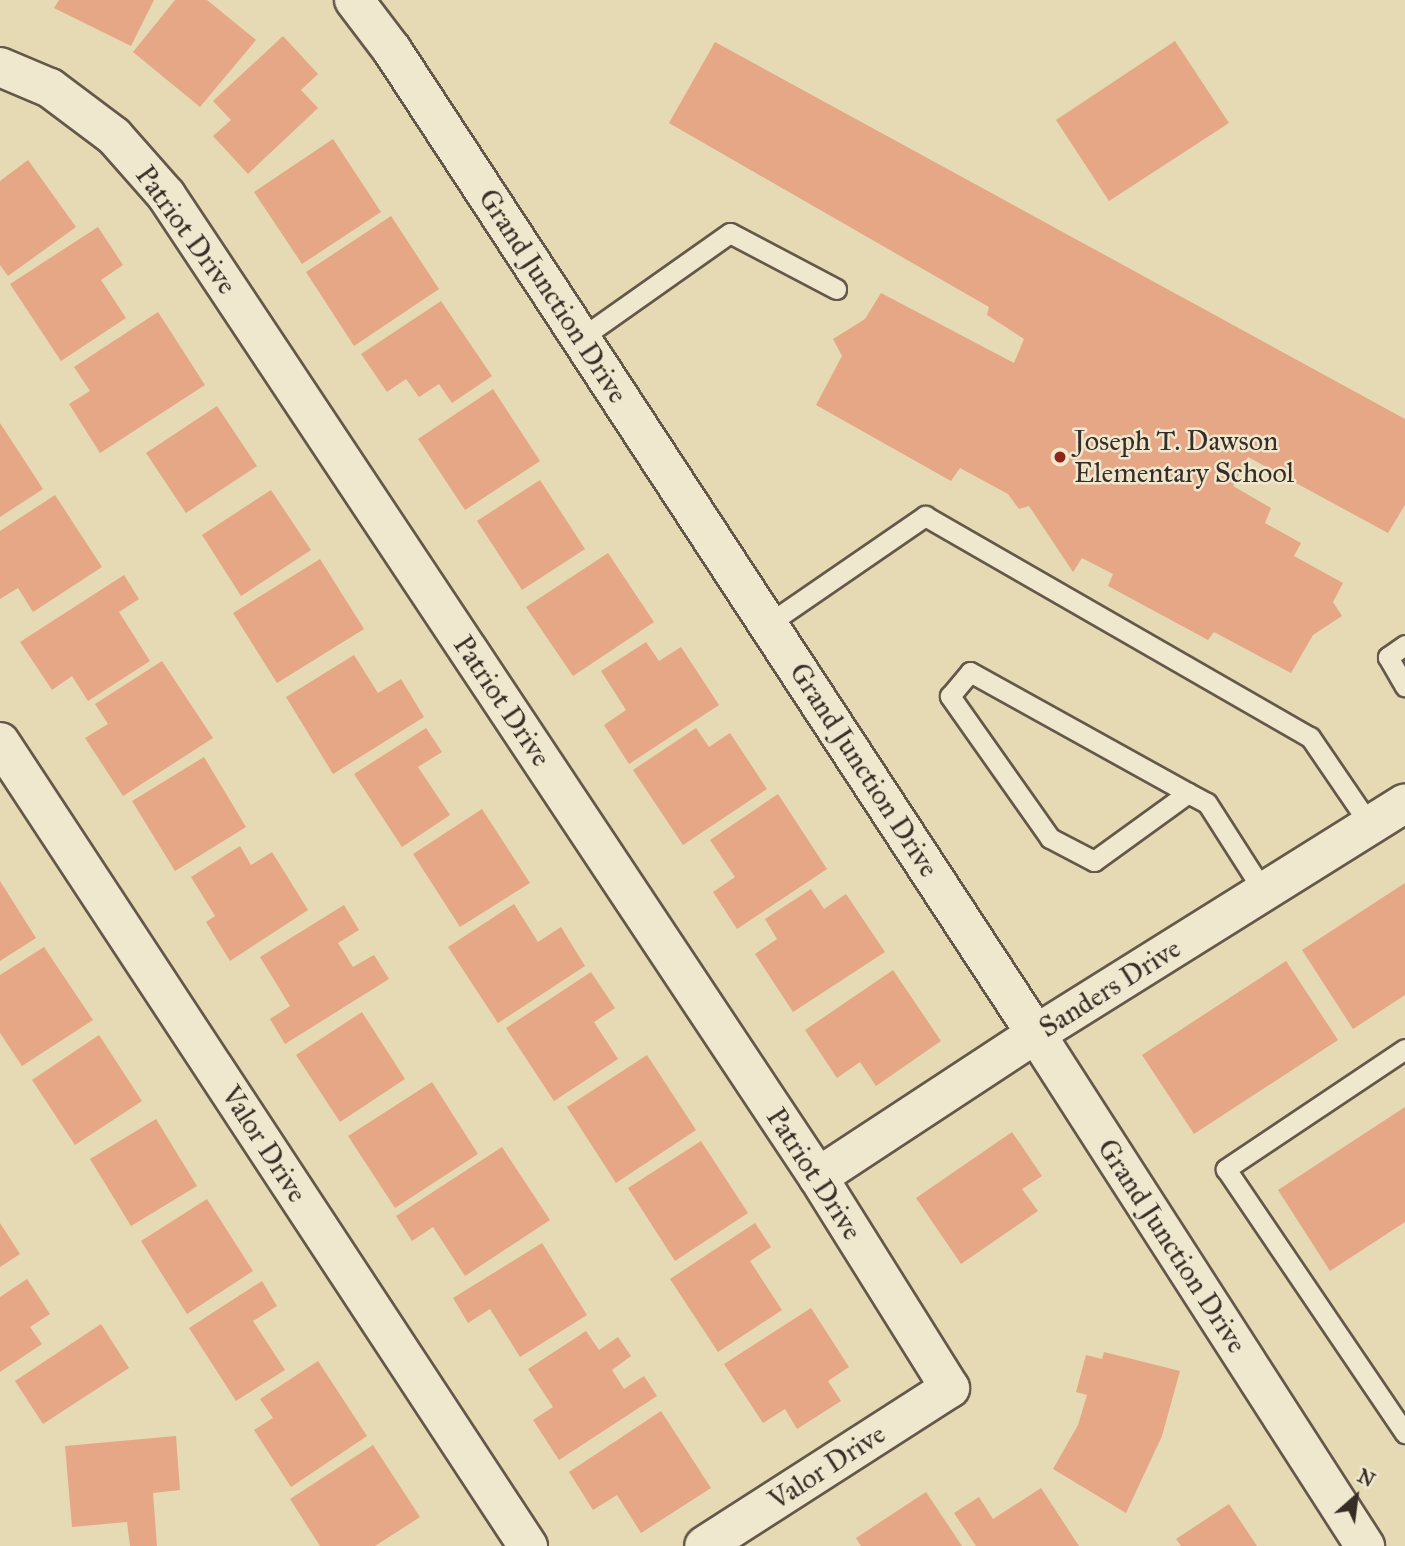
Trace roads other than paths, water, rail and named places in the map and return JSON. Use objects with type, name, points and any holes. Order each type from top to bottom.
[{"type":"street","name":"Grand Junction Drive","points":[[354,0],[392,50],[581,338],[1036,1034],[1365,1546]]},
{"type":"street","name":"Patriot Drive","points":[[0,67],[50,88],[114,136],[166,195],[818,1177],[950,1388]]},
{"type":"street","name":"Valor Drive","points":[[0,742],[528,1546]]},
{"type":"street","name":"Sanders Drive","points":[[818,1177],[1036,1034],[1405,803]]},
{"type":"street","name":"Valor Drive","points":[[704,1546],[950,1388]]},
{"type":"lane","points":[[581,338],[730,233],[836,289]]},
{"type":"lane","points":[[768,624],[925,516],[1310,737],[1370,825]]},
{"type":"lane","points":[[1405,645],[1388,657],[1405,687]]},
{"type":"lane","points":[[1188,793],[1094,860],[1050,838],[950,696],[970,672],[1207,803],[1264,892]]},
{"type":"lane","points":[[1404,1431],[1226,1169],[1405,1049]]},
{"type":"place","name":"Joseph T. Dawson Elementary School","points":[[1060,457]]}]
